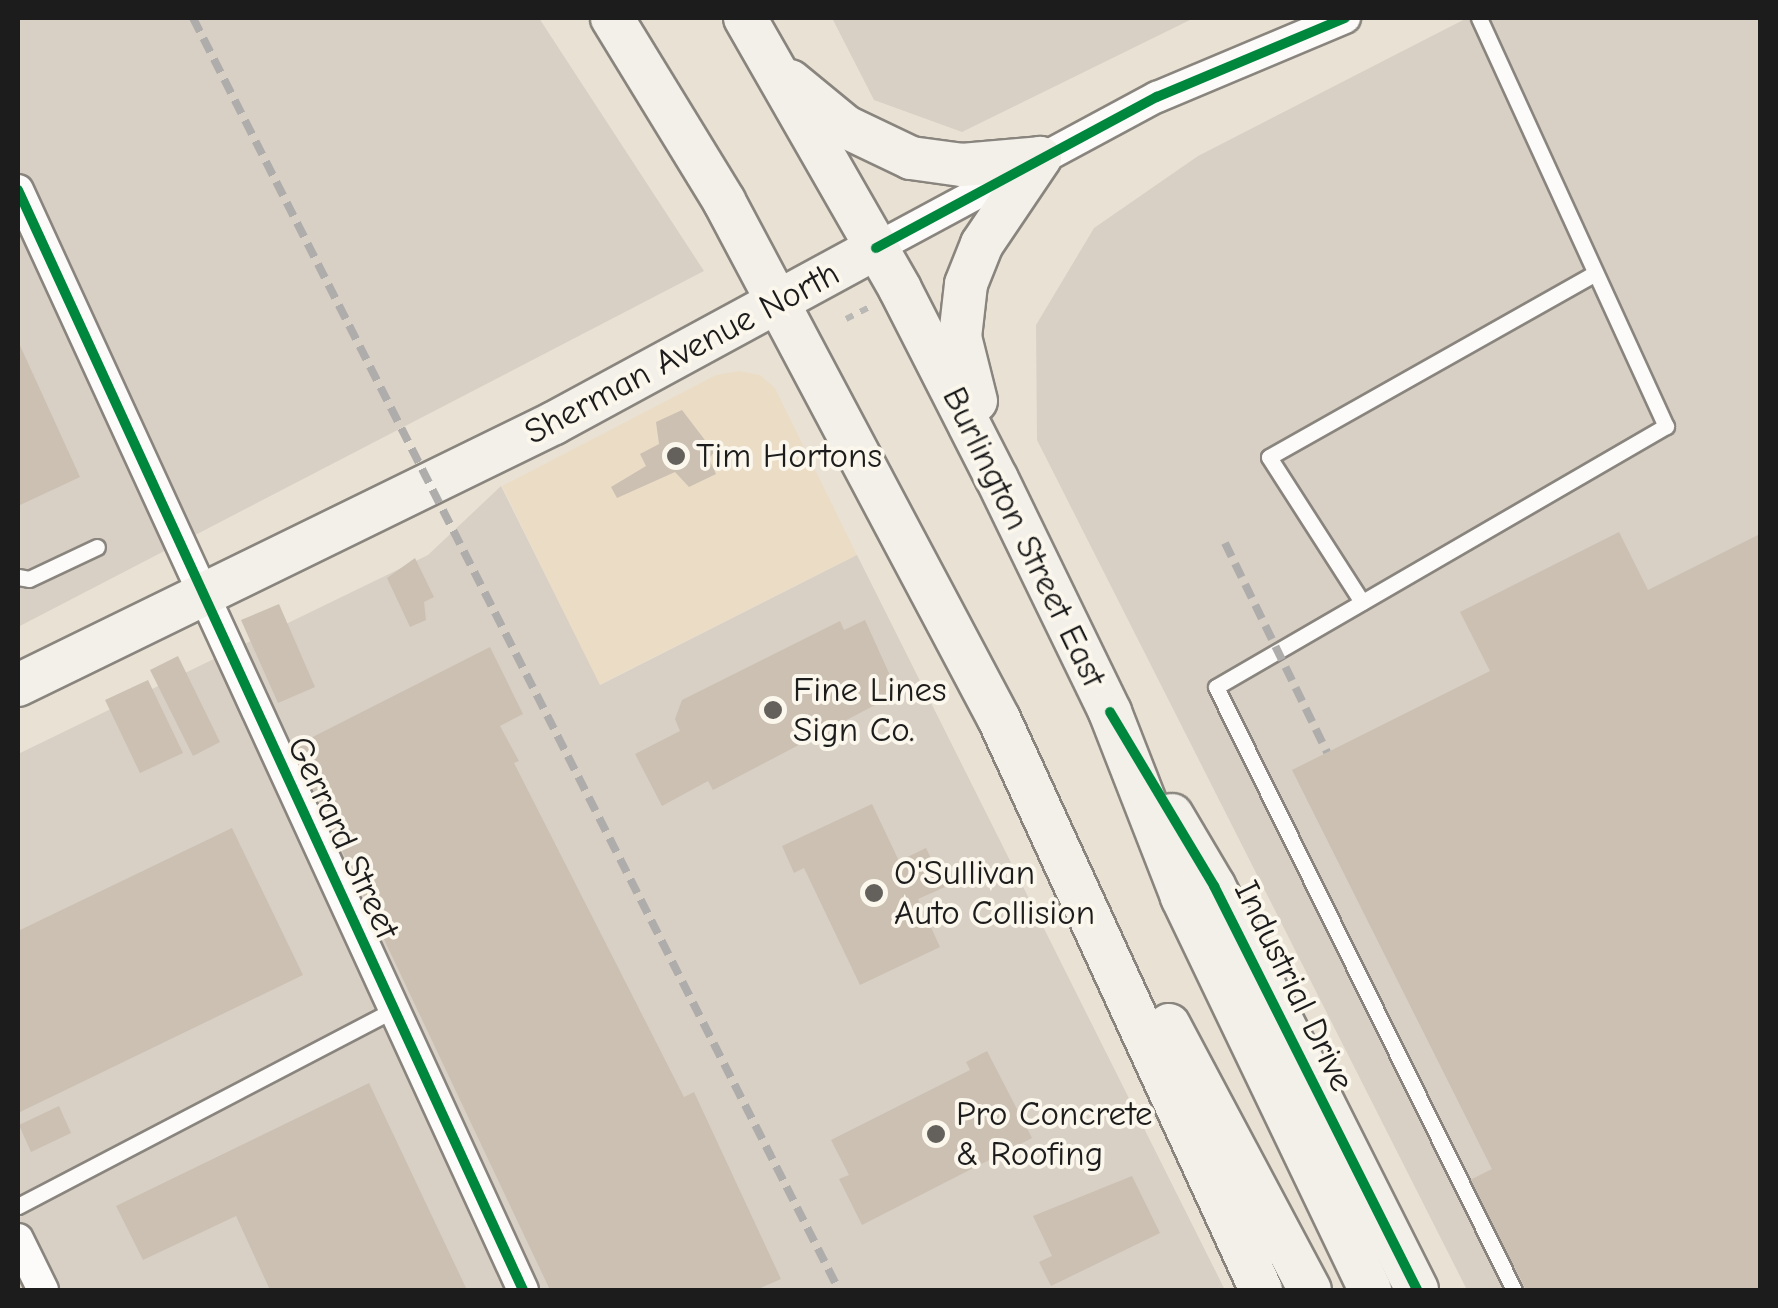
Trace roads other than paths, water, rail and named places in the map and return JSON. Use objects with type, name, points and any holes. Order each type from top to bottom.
[{"type":"main road","points":[[612,18],[676,112],[999,719],[1262,1290]]},
{"type":"main road","name":"Burlington Street East","points":[[745,18],[765,60],[876,248],[997,479],[1110,712],[1182,897],[1370,1290]]},
{"type":"main road","points":[[765,60],[846,127],[912,158],[962,164],[1040,158]]},
{"type":"main road","points":[[997,479],[960,337],[966,284],[982,244],[1040,158]]},
{"type":"main road","name":"Sherman Avenue North","points":[[18,685],[780,305],[876,248]]},
{"type":"main road","name":"Industrial Drive","points":[[1110,712],[1214,886],[1417,1290]]},
{"type":"main road","points":[[999,719],[1034,770],[1310,1290]]},
{"type":"street","name":"Sherman Avenue North","points":[[876,248],[1157,96],[1344,18]]},
{"type":"street","name":"Gerrard Street","points":[[18,190],[199,597],[523,1290]]},
{"type":"street","points":[[18,1239],[43,1290]]},
{"type":"lane","points":[[1478,18],[1666,426],[1216,687],[1514,1290]]},
{"type":"lane","points":[[1362,602],[1269,457],[1596,273]]},
{"type":"lane","points":[[18,577],[29,578],[97,546]]},
{"type":"lane","points":[[18,1206],[393,1010]]},
{"type":"railway","points":[[193,18],[839,1290]]},
{"type":"railway","points":[[1225,543],[1327,752]]},
{"type":"place","name":"Tim Hortons","points":[[676,456]]},
{"type":"place","name":"Fine Lines Sign Co.","points":[[773,710]]},
{"type":"place","name":"O'Sullivan Auto Collision","points":[[874,893]]},
{"type":"place","name":"Pro Concrete & Roofing","points":[[936,1134]]}]
